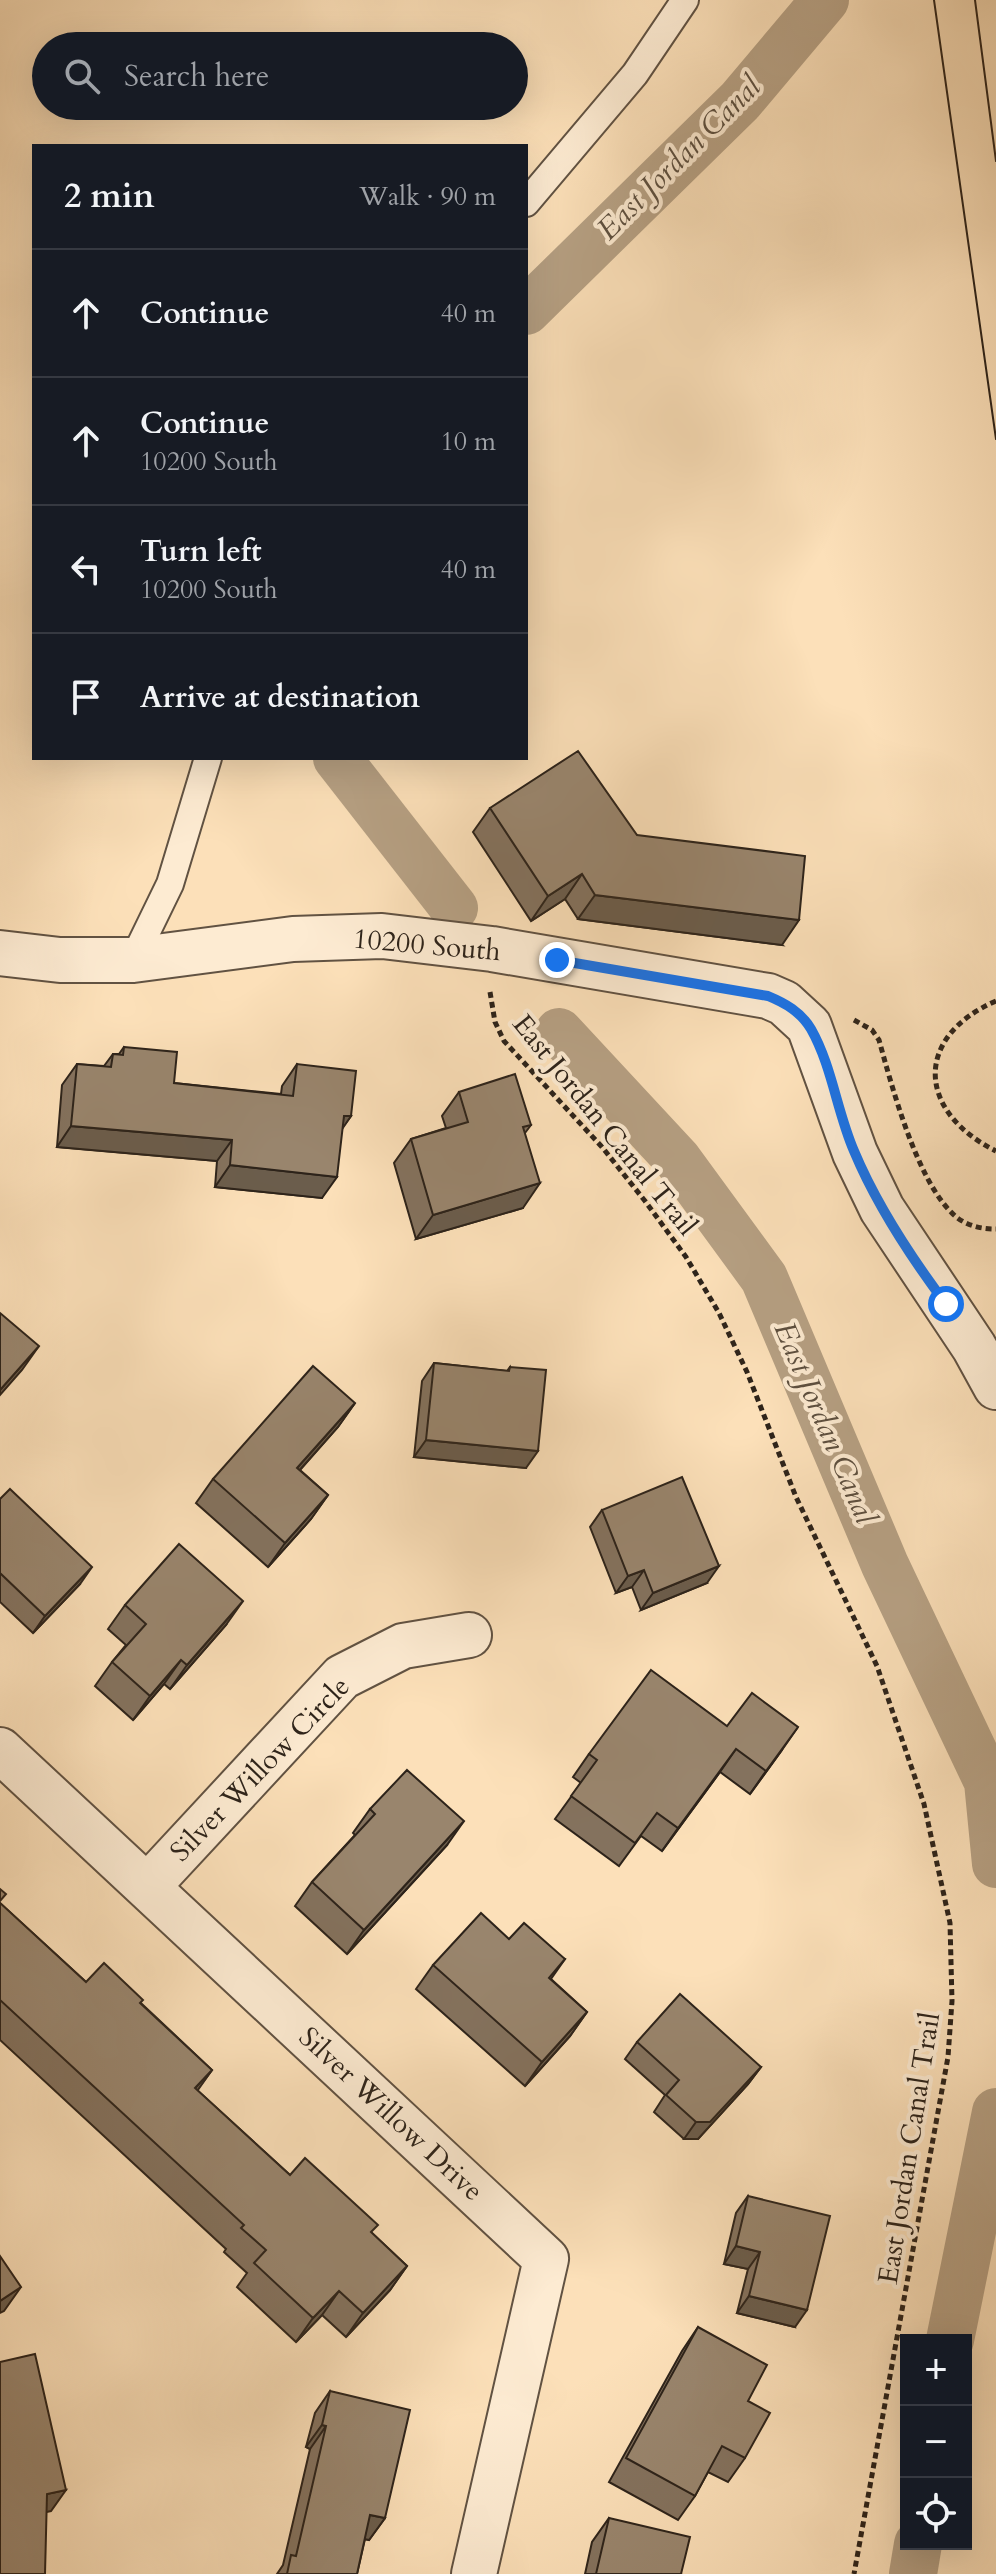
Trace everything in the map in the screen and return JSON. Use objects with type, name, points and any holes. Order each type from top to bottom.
[{"type":"street","name":"10200 South","points":[[0,953],[60,960],[133,960],[293,939],[412,939],[768,996],[798,1013],[809,1026],[822,1054],[849,1140],[882,1209],[974,1347],[996,1387]]},
{"type":"street","name":"Silver Willow Circle","points":[[148,1886],[342,1677],[403,1646],[469,1635]]},
{"type":"street","name":"Silver Willow Drive","points":[[0,1750],[546,2259],[474,2574]]},
{"type":"lane","points":[[528,201],[635,74],[685,0]]},
{"type":"lane","points":[[133,960],[170,884],[207,760]]},
{"type":"path","name":"East Jordan Canal Trail","points":[[489,983],[490,1003],[504,1041],[602,1147],[645,1201],[686,1257],[719,1313],[819,1548],[877,1666],[924,1804],[950,1923],[952,2001],[948,2057],[854,2574]]},
{"type":"path","points":[[996,1001],[954,1026],[942,1043],[936,1064],[936,1085],[950,1117],[981,1144],[996,1151]]},
{"type":"path","points":[[850,1020],[862,1022],[879,1040],[904,1120],[942,1201],[962,1221],[975,1227],[996,1229]]},
{"type":"building","points":[[578,751],[637,835],[805,856],[799,920],[595,895],[582,874],[548,896],[490,808]]},
{"type":"building","points":[[124,1047],[177,1052],[174,1083],[293,1096],[297,1064],[356,1071],[351,1116],[344,1116],[337,1177],[230,1165],[232,1140],[71,1126],[77,1064],[111,1067],[113,1054],[123,1055]]},
{"type":"building","points":[[515,1074],[531,1125],[523,1127],[540,1183],[433,1215],[411,1139],[468,1122],[459,1092]]},
{"type":"building","points":[[0,1313],[39,1346],[0,1390]]},
{"type":"building","points":[[434,1363],[509,1371],[510,1367],[546,1370],[538,1451],[426,1440]]},
{"type":"building","points":[[313,1366],[355,1403],[297,1468],[328,1495],[285,1543],[213,1479]]},
{"type":"building","points":[[682,1477],[719,1566],[653,1593],[644,1570],[628,1576],[602,1510]]},
{"type":"building","points":[[10,1489],[92,1567],[45,1616],[0,1573],[0,1499]]},
{"type":"building","points":[[179,1544],[243,1601],[187,1665],[181,1660],[150,1696],[112,1662],[146,1624],[125,1605]]},
{"type":"building","points":[[651,1670],[727,1726],[752,1693],[798,1727],[766,1771],[736,1749],[678,1828],[657,1813],[635,1843],[571,1796],[597,1760],[589,1754]]},
{"type":"building","points":[[407,1770],[464,1821],[364,1930],[312,1882],[375,1814],[370,1809]]},
{"type":"building","points":[[0,1903],[86,1982],[104,1963],[143,2000],[140,2003],[212,2070],[195,2088],[290,2175],[305,2158],[378,2225],[371,2232],[407,2266],[363,2313],[339,2291],[313,2318],[254,2263],[266,2250],[241,2228],[244,2225],[0,2000]]},
{"type":"building","points":[[481,1913],[509,1939],[524,1923],[565,1959],[549,1978],[587,2012],[542,2062],[433,1965]]},
{"type":"building","points":[[680,1994],[761,2067],[710,2122],[696,2122],[666,2095],[679,2080],[637,2042]]},
{"type":"building","points":[[748,2196],[830,2216],[807,2310],[749,2296],[760,2252],[736,2246]]},
{"type":"building","points":[[0,2256],[21,2287],[0,2301]]},
{"type":"building","points":[[698,2327],[767,2365],[748,2401],[770,2413],[745,2458],[722,2446],[695,2496],[626,2458]]},
{"type":"building","points":[[35,2354],[66,2490],[47,2494],[45,2574],[0,2574],[0,2362]]},
{"type":"building","points":[[330,2391],[410,2410],[385,2518],[370,2515],[357,2574],[287,2574],[291,2555],[296,2556],[326,2426],[322,2425]]},
{"type":"building","points":[[609,2518],[690,2537],[681,2574],[596,2574]]},
{"type":"waterway","name":"East Jordan Canal","points":[[528,309],[740,101],[825,0]]},
{"type":"waterway","name":"East Jordan Canal","points":[[339,760],[454,908]]},
{"type":"waterway","name":"East Jordan Canal","points":[[559,1032],[677,1159],[764,1278],[885,1565],[988,1782],[996,1864]]},
{"type":"waterway","name":"East Jordan Canal","points":[[951,2334],[996,2112]]},
{"type":"waterway","name":"East Jordan Canal","points":[[913,2574],[917,2550]]},
{"type":"tram line","points":[[934,0],[996,439]]},
{"type":"tram line","points":[[975,0],[996,161]]},
{"type":"route","points":[[557,960],[751,992],[784,1003],[798,1013],[809,1026],[822,1054],[834,1100],[882,1209],[915,1263],[946,1304]]}]
